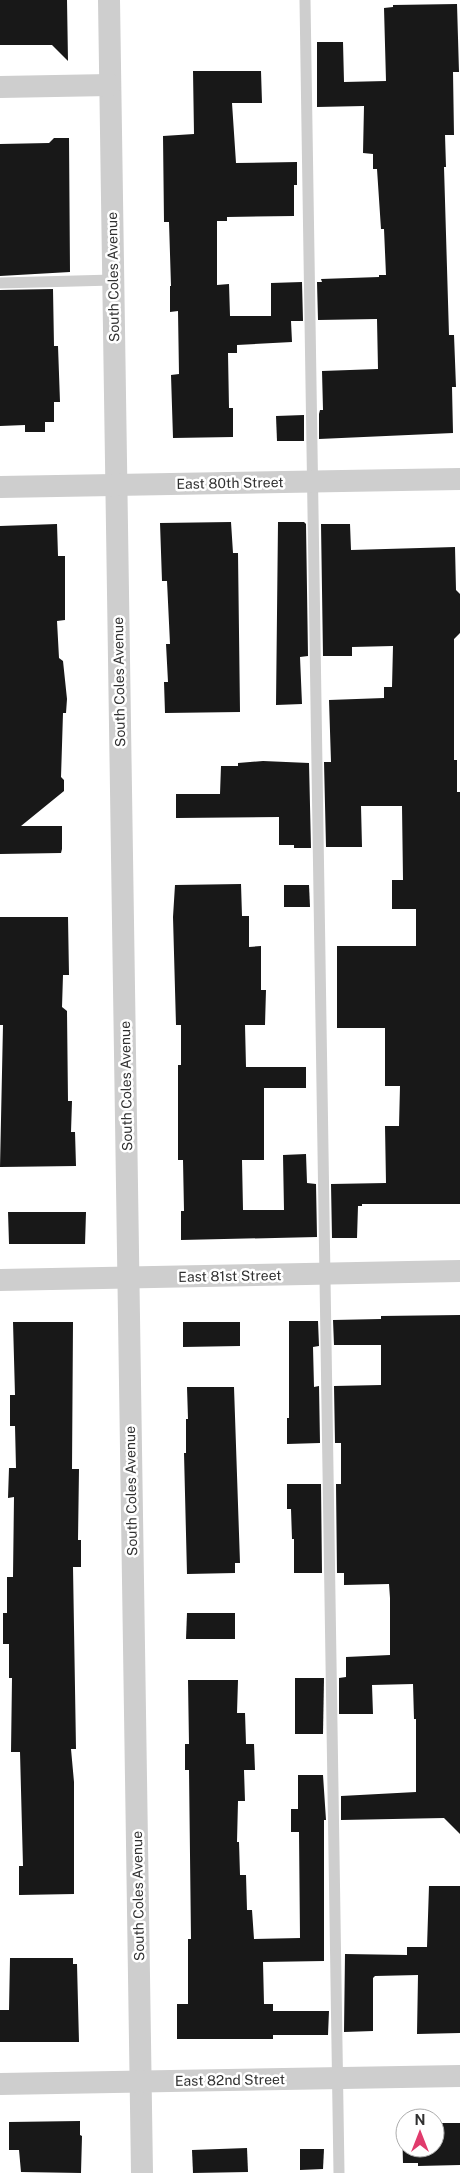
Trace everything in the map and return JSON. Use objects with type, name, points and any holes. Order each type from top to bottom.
[{"type":"street","name":"South Coles Avenue","points":[[109,0],[142,2173]]},
{"type":"street","points":[[0,87],[110,85]]},
{"type":"street","name":"East 80th Street","points":[[0,487],[460,479]]},
{"type":"street","name":"East 81st Street","points":[[0,1280],[460,1271]]},
{"type":"street","name":"East 82nd Street","points":[[0,2084],[460,2076]]},
{"type":"lane","points":[[305,0],[338,2173]]},
{"type":"lane","points":[[0,283],[113,280]]},
{"type":"building","points":[[0,0],[67,0],[68,61],[52,45],[0,45]]},
{"type":"building","points":[[457,4],[459,72],[453,72],[454,135],[445,135],[446,167],[444,167],[449,335],[454,335],[456,387],[452,387],[453,433],[319,439],[319,414],[320,410],[323,410],[322,371],[378,369],[377,319],[318,320],[317,282],[322,282],[321,279],[379,277],[379,275],[386,275],[384,229],[381,229],[377,169],[373,169],[373,154],[363,153],[364,106],[317,107],[317,42],[343,42],[344,82],[386,81],[384,8],[393,7],[393,5]]},
{"type":"building","points":[[193,71],[261,71],[262,103],[232,103],[236,163],[297,162],[297,185],[294,185],[294,216],[227,217],[227,221],[217,221],[217,285],[229,284],[230,316],[271,316],[271,283],[302,282],[303,321],[291,321],[292,342],[237,345],[237,353],[228,353],[229,408],[233,408],[233,437],[173,438],[171,375],[179,374],[178,311],[170,312],[169,222],[164,222],[163,136],[194,134]]},
{"type":"building","points":[[54,138],[69,138],[70,272],[0,276],[0,144],[49,143]]},
{"type":"building","points":[[53,289],[54,346],[58,346],[60,402],[54,402],[54,422],[45,422],[45,432],[25,432],[25,425],[0,426],[0,290]]},
{"type":"building","points":[[304,415],[304,441],[277,441],[276,416]]},
{"type":"building","points":[[231,522],[233,553],[238,553],[240,712],[165,713],[164,682],[168,682],[166,644],[170,644],[167,581],[162,581],[160,523]]},
{"type":"building","points":[[278,522],[304,522],[306,524],[308,656],[300,657],[302,704],[276,705]]},
{"type":"building","points":[[57,524],[58,556],[65,556],[65,620],[57,621],[59,658],[63,661],[67,699],[66,713],[63,713],[61,777],[64,780],[64,791],[21,826],[62,826],[62,849],[61,853],[0,854],[0,526]]},
{"type":"building","points":[[321,524],[350,524],[351,550],[455,547],[456,590],[460,594],[460,633],[454,639],[454,760],[457,760],[457,792],[460,792],[460,1204],[362,1204],[362,1206],[358,1206],[357,1238],[332,1238],[331,1184],[386,1183],[385,1126],[399,1126],[400,1086],[385,1086],[385,1028],[337,1028],[337,946],[416,946],[416,909],[392,909],[392,880],[403,880],[402,806],[361,806],[362,847],[326,847],[324,762],[331,762],[329,700],[384,698],[384,687],[392,687],[393,646],[352,647],[352,656],[323,656]]},
{"type":"building","points":[[263,761],[309,763],[311,848],[294,848],[294,845],[279,845],[279,817],[176,818],[176,794],[220,794],[221,766],[238,766],[238,763]]},
{"type":"building","points":[[241,884],[242,916],[249,916],[249,947],[261,946],[261,990],[266,990],[265,1025],[245,1025],[246,1067],[306,1067],[306,1088],[264,1088],[264,1160],[242,1160],[243,1210],[284,1210],[283,1155],[306,1154],[307,1183],[316,1184],[317,1237],[181,1240],[181,1211],[184,1211],[183,1160],[178,1160],[178,1065],[181,1065],[181,1025],[176,1025],[173,917],[175,885]]},
{"type":"building","points":[[284,885],[309,885],[310,907],[284,907]]},
{"type":"building","points":[[0,917],[68,917],[69,975],[63,975],[62,1007],[67,1011],[68,1101],[72,1101],[71,1132],[75,1132],[76,1166],[0,1167],[3,1025],[0,1025]]},
{"type":"building","points":[[8,1212],[86,1212],[85,1244],[9,1244]]},
{"type":"building","points":[[460,1315],[460,1834],[444,1818],[341,1820],[341,1796],[416,1792],[416,1719],[414,1719],[413,1684],[372,1685],[373,1714],[339,1714],[339,1678],[346,1677],[346,1657],[390,1655],[390,1598],[389,1584],[344,1585],[344,1573],[337,1573],[336,1484],[341,1484],[341,1443],[335,1443],[334,1386],[381,1385],[381,1345],[334,1345],[333,1320],[381,1319],[381,1316]]},
{"type":"building","points":[[289,1321],[318,1321],[319,1346],[313,1347],[314,1387],[319,1386],[320,1443],[287,1444],[287,1418],[289,1418]]},
{"type":"building","points":[[13,1322],[73,1322],[72,1469],[79,1469],[78,1540],[81,1540],[81,1567],[73,1567],[76,1749],[71,1749],[74,1782],[74,1894],[19,1895],[19,1866],[23,1866],[20,1752],[11,1752],[12,1678],[9,1678],[9,1644],[3,1644],[3,1613],[7,1613],[7,1577],[13,1577],[14,1497],[8,1498],[9,1468],[16,1468],[15,1426],[10,1426],[10,1395],[15,1395]]},
{"type":"building","points":[[183,1322],[240,1322],[240,1346],[183,1347]]},
{"type":"building","points":[[187,1387],[234,1387],[240,1563],[235,1563],[235,1573],[187,1574],[184,1453],[186,1453],[186,1419],[188,1419]]},
{"type":"building","points":[[287,1484],[321,1484],[322,1573],[294,1573],[294,1539],[292,1539],[291,1509],[287,1509]]},
{"type":"building","points":[[187,1613],[235,1613],[235,1639],[186,1639]]},
{"type":"building","points":[[295,1678],[324,1678],[323,1734],[295,1734]]},
{"type":"building","points":[[188,1680],[238,1680],[237,1713],[245,1713],[246,1744],[254,1744],[255,1770],[244,1770],[245,1801],[238,1801],[237,1842],[239,1842],[240,1875],[246,1875],[247,1910],[252,1910],[254,1939],[300,1938],[299,1832],[291,1832],[291,1809],[298,1809],[298,1775],[323,1775],[326,1820],[324,1820],[324,1961],[263,1962],[264,2004],[273,2004],[273,2011],[329,2011],[328,2035],[273,2035],[273,2039],[177,2039],[177,2004],[188,2004],[188,1939],[191,1939],[189,1770],[185,1770],[185,1744],[189,1744]]},
{"type":"building","points":[[429,1886],[460,1886],[460,2033],[417,2034],[418,1975],[375,1976],[373,1978],[373,2031],[344,2032],[345,1954],[407,1955],[407,1947],[427,1947]]},
{"type":"building","points":[[10,1958],[73,1958],[73,1964],[77,1964],[79,2042],[0,2042],[0,2010],[9,2010]]},
{"type":"building","points":[[80,2121],[80,2135],[82,2136],[81,2173],[21,2172],[19,2150],[9,2150],[9,2122]]},
{"type":"building","points":[[445,2123],[460,2123],[460,2165],[418,2166],[418,2163],[403,2163],[403,2158],[445,2158]]},
{"type":"building","points":[[247,2148],[248,2172],[193,2173],[192,2150]]},
{"type":"building","points":[[300,2149],[324,2149],[323,2169],[300,2170]]}]
